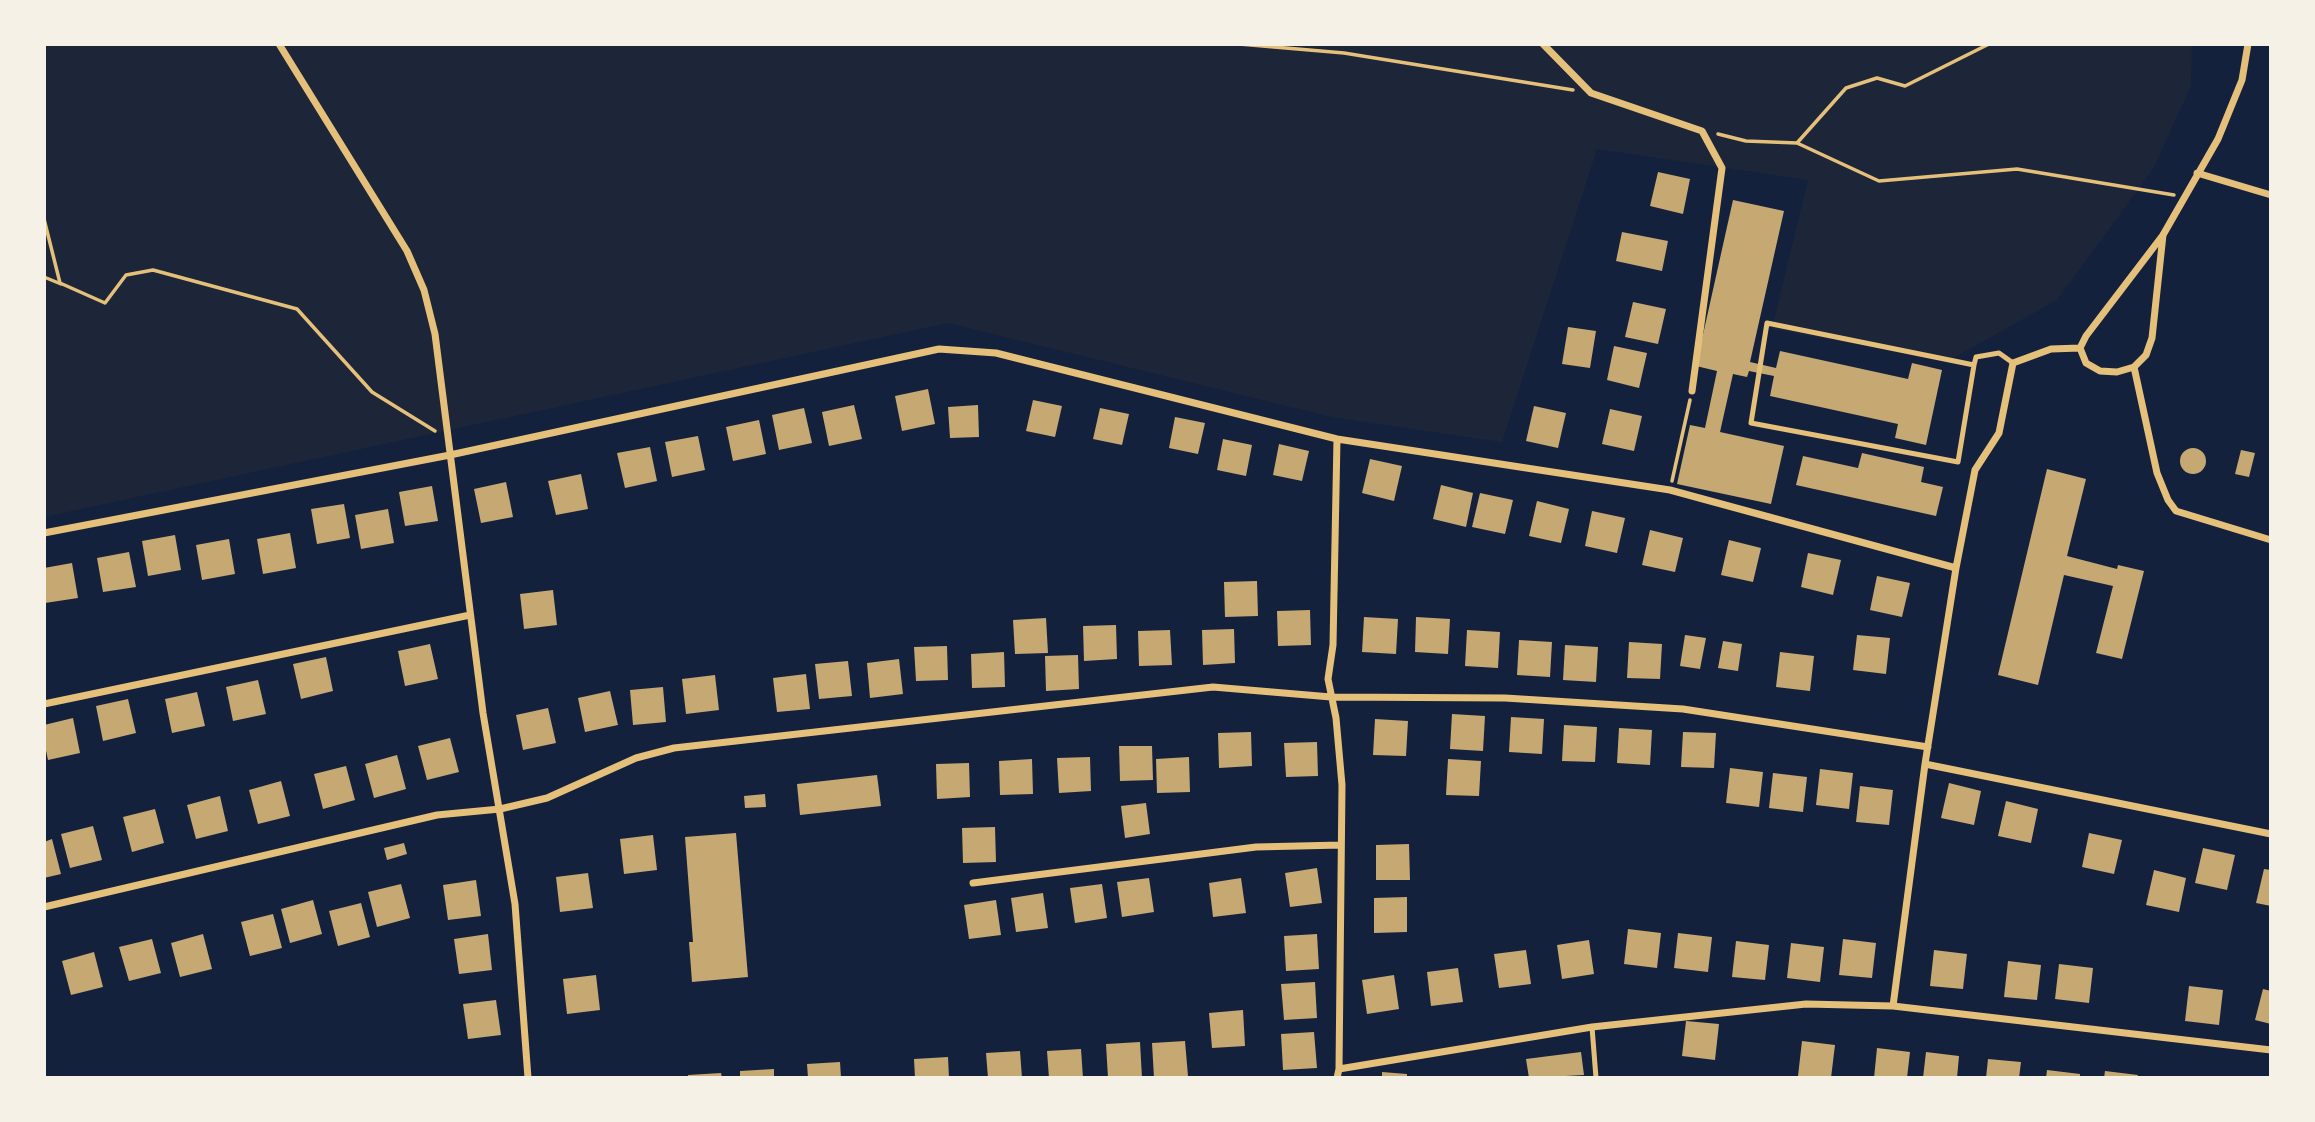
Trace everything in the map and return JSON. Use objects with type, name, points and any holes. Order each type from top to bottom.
[{"type":"street","points":[[279,44],[407,251],[425,289],[435,334],[482,713],[515,904],[528,1078]]},
{"type":"street","points":[[1543,44],[1591,93],[1702,131],[1722,168],[1692,391]]},
{"type":"street","points":[[2163,235],[2152,338],[2146,355],[2134,367],[2117,372],[2100,371],[2086,363],[2080,348],[2086,336],[2163,235],[2218,139],[2242,80],[2248,44]]},
{"type":"street","points":[[2197,173],[2271,195]]},
{"type":"street","points":[[1894,1006],[1925,764],[1956,568],[1975,470],[1999,433],[2013,363],[2051,349],[2080,348]]},
{"type":"street","points":[[44,533],[450,455],[939,349],[996,354],[1337,439],[1670,490],[1956,568]]},
{"type":"street","points":[[2134,367],[2157,473],[2176,512],[2271,540]]},
{"type":"street","points":[[1337,439],[1334,645],[1328,679],[1336,718],[1342,785],[1337,1078]]},
{"type":"street","points":[[44,704],[470,615]]},
{"type":"street","points":[[44,907],[437,815],[500,809],[547,798],[636,758],[674,748],[1213,687],[1331,697],[1505,698],[1683,709],[1928,747]]},
{"type":"street","points":[[1925,764],[2271,834]]},
{"type":"street","points":[[973,883],[1256,847],[1341,845]]},
{"type":"street","points":[[1339,1069],[1592,1027],[1806,1004],[1894,1006],[2271,1050]]},
{"type":"lane","points":[[1974,365],[1767,323],[1751,423],[1958,462],[1976,357],[1999,353],[2013,363]]},
{"type":"lane","points":[[1592,1027],[1596,1078]]},
{"type":"path","points":[[1239,44],[1344,53],[1591,93]]},
{"type":"path","points":[[1797,143],[1846,88],[1877,78],[1905,86],[1989,44]]},
{"type":"path","points":[[1702,131],[1746,141],[1797,143],[1879,181],[2017,169],[2184,197]]},
{"type":"path","points":[[44,219],[60,282],[79,291]]},
{"type":"path","points":[[44,276],[106,303],[126,275],[153,270],[297,309],[372,392],[448,439]]},
{"type":"path","points":[[1670,490],[1692,391]]},
{"type":"shaded area","points":[[44,44],[2192,44],[2191,86],[2153,169],[2057,300],[1948,361],[1772,329],[1808,180],[1597,149],[1502,442],[1332,417],[948,323],[44,517]]},
{"type":"building","points":[[1658,172],[1690,179],[1683,214],[1650,206]]},
{"type":"building","points":[[1733,200],[1784,211],[1750,362],[1776,368],[1780,351],[1908,379],[1912,363],[1942,370],[1926,445],[1895,438],[1898,424],[1770,396],[1774,376],[1749,371],[1747,377],[1733,374],[1720,432],[1784,446],[1771,504],[1677,484],[1690,425],[1705,428],[1717,371],[1696,366]]},
{"type":"building","points":[[1622,232],[1668,241],[1662,271],[1616,261]]},
{"type":"building","points":[[1633,302],[1666,309],[1658,344],[1625,337]]},
{"type":"building","points":[[1568,327],[1596,331],[1590,368],[1562,364]]},
{"type":"building","points":[[1614,346],[1647,353],[1639,388],[1607,380]]},
{"type":"building","points":[[928,389],[935,424],[902,431],[895,396]]},
{"type":"building","points":[[1033,400],[1062,406],[1055,437],[1026,431]]},
{"type":"building","points":[[854,405],[862,439],[829,446],[822,412]]},
{"type":"building","points":[[978,405],[979,437],[950,438],[948,407]]},
{"type":"building","points":[[1534,406],[1566,413],[1558,448],[1526,441]]},
{"type":"building","points":[[804,408],[812,443],[779,450],[772,415]]},
{"type":"building","points":[[1100,408],[1129,414],[1122,445],[1093,439]]},
{"type":"building","points":[[1610,409],[1642,416],[1634,451],[1602,444]]},
{"type":"building","points":[[1175,417],[1205,423],[1198,454],[1169,448]]},
{"type":"building","points":[[759,420],[766,454],[733,461],[726,427]]},
{"type":"building","points":[[698,436],[705,470],[672,477],[665,442]]},
{"type":"building","points":[[1223,439],[1252,445],[1246,476],[1217,470]]},
{"type":"building","points":[[1279,444],[1309,451],[1302,481],[1273,475]]},
{"type":"building","points":[[650,447],[657,481],[625,488],[617,453]]},
{"type":"building","points":[[2193,448],[2202,452],[2206,461],[2202,470],[2193,474],[2184,470],[2180,461],[2184,452]]},
{"type":"building","points":[[2241,450],[2255,453],[2249,477],[2235,474]]},
{"type":"building","points":[[1862,453],[1924,467],[1921,482],[1943,487],[1936,516],[1796,485],[1803,456],[1858,468]]},
{"type":"building","points":[[1370,459],[1402,466],[1394,501],[1362,493]]},
{"type":"building","points":[[2047,469],[2086,479],[2067,556],[2117,569],[2118,565],[2144,571],[2122,659],[2096,653],[2113,586],[2064,575],[2038,685],[1998,675]]},
{"type":"building","points":[[581,474],[588,509],[556,515],[548,481]]},
{"type":"building","points":[[506,482],[513,517],[481,523],[474,489]]},
{"type":"building","points":[[1441,485],[1473,493],[1466,527],[1433,519]]},
{"type":"building","points":[[432,486],[438,521],[405,526],[399,492]]},
{"type":"building","points":[[1480,493],[1513,500],[1505,534],[1472,527]]},
{"type":"building","points":[[1537,501],[1569,509],[1561,543],[1529,536]]},
{"type":"building","points":[[344,504],[350,538],[317,544],[311,509]]},
{"type":"building","points":[[388,509],[394,543],[361,549],[355,515]]},
{"type":"building","points":[[1592,511],[1625,518],[1617,553],[1585,546]]},
{"type":"building","points":[[1650,530],[1683,538],[1675,572],[1642,565]]},
{"type":"building","points":[[290,533],[296,568],[263,574],[257,539]]},
{"type":"building","points":[[175,535],[181,570],[148,576],[142,541]]},
{"type":"building","points":[[229,539],[235,574],[202,580],[196,545]]},
{"type":"building","points":[[1729,540],[1761,548],[1753,582],[1721,575]]},
{"type":"building","points":[[129,552],[136,587],[103,592],[97,558]]},
{"type":"building","points":[[1808,553],[1841,560],[1833,595],[1801,587]]},
{"type":"building","points":[[72,563],[78,598],[45,603],[44,568]]},
{"type":"building","points":[[1877,576],[1910,583],[1902,617],[1870,610]]},
{"type":"building","points":[[1257,581],[1258,616],[1225,617],[1224,582]]},
{"type":"building","points":[[553,590],[557,625],[524,629],[520,594]]},
{"type":"building","points":[[1310,610],[1311,645],[1278,646],[1277,611]]},
{"type":"building","points":[[1364,617],[1398,619],[1396,654],[1362,652]]},
{"type":"building","points":[[1416,617],[1450,619],[1448,654],[1415,652]]},
{"type":"building","points":[[1046,618],[1048,653],[1015,654],[1013,620]]},
{"type":"building","points":[[1116,625],[1117,659],[1084,661],[1083,626]]},
{"type":"building","points":[[1234,629],[1235,663],[1203,665],[1202,630]]},
{"type":"building","points":[[1170,630],[1172,665],[1139,666],[1138,631]]},
{"type":"building","points":[[1467,630],[1500,632],[1498,668],[1465,666]]},
{"type":"building","points":[[1685,635],[1706,638],[1700,669],[1680,666]]},
{"type":"building","points":[[1857,635],[1890,638],[1886,674],[1853,670]]},
{"type":"building","points":[[1519,640],[1552,642],[1550,677],[1517,675]]},
{"type":"building","points":[[1723,641],[1742,644],[1738,671],[1718,668]]},
{"type":"building","points":[[1629,642],[1662,644],[1660,679],[1627,678]]},
{"type":"building","points":[[430,644],[438,679],[405,686],[398,651]]},
{"type":"building","points":[[1565,645],[1598,647],[1596,682],[1563,680]]},
{"type":"building","points":[[947,646],[948,680],[916,681],[914,647]]},
{"type":"building","points":[[1004,652],[1005,687],[972,688],[971,654]]},
{"type":"building","points":[[1780,652],[1814,656],[1810,691],[1776,687]]},
{"type":"building","points":[[1078,655],[1079,689],[1046,691],[1045,656]]},
{"type":"building","points":[[326,657],[333,691],[301,699],[293,664]]},
{"type":"building","points":[[899,659],[903,694],[870,698],[867,663]]},
{"type":"building","points":[[848,661],[852,696],[819,699],[815,664]]},
{"type":"building","points":[[806,674],[810,709],[777,712],[773,678]]},
{"type":"building","points":[[715,675],[719,710],[686,714],[682,679]]},
{"type":"building","points":[[258,680],[266,714],[233,721],[226,687]]},
{"type":"building","points":[[663,687],[666,722],[633,725],[630,690]]},
{"type":"building","points":[[610,691],[618,725],[585,732],[578,698]]},
{"type":"building","points":[[197,692],[205,726],[172,733],[165,699]]},
{"type":"building","points":[[128,699],[136,733],[103,741],[96,706]]},
{"type":"building","points":[[548,708],[556,743],[523,750],[516,715]]},
{"type":"building","points":[[1452,714],[1485,716],[1483,751],[1450,749]]},
{"type":"building","points":[[1511,717],[1544,719],[1542,754],[1509,752]]},
{"type":"building","points":[[73,718],[80,753],[48,760],[44,725]]},
{"type":"building","points":[[1375,719],[1408,721],[1406,756],[1373,755]]},
{"type":"building","points":[[1564,725],[1597,727],[1595,762],[1562,761]]},
{"type":"building","points":[[1619,728],[1652,730],[1650,765],[1617,763]]},
{"type":"building","points":[[1251,732],[1252,766],[1219,768],[1218,733]]},
{"type":"building","points":[[1683,732],[1716,733],[1714,768],[1681,767]]},
{"type":"building","points":[[450,738],[459,772],[427,780],[418,746]]},
{"type":"building","points":[[1317,742],[1318,776],[1286,777],[1284,743]]},
{"type":"building","points":[[1119,746],[1152,746],[1153,780],[1120,781]]},
{"type":"building","points":[[397,755],[406,789],[374,798],[365,764]]},
{"type":"building","points":[[1090,757],[1091,791],[1059,793],[1057,758]]},
{"type":"building","points":[[1189,757],[1190,792],[1157,793],[1156,759]]},
{"type":"building","points":[[1032,759],[1033,794],[1000,795],[999,761]]},
{"type":"building","points":[[1448,759],[1481,761],[1479,796],[1446,795]]},
{"type":"building","points":[[969,763],[970,797],[937,799],[936,764]]},
{"type":"building","points":[[346,766],[355,800],[323,809],[314,774]]},
{"type":"building","points":[[1730,768],[1763,772],[1759,807],[1726,803]]},
{"type":"building","points":[[1820,769],[1853,773],[1849,809],[1816,805]]},
{"type":"building","points":[[1773,773],[1807,777],[1803,812],[1769,808]]},
{"type":"building","points":[[877,775],[881,806],[800,815],[797,784]]},
{"type":"building","points":[[281,781],[290,816],[258,824],[249,790]]},
{"type":"building","points":[[1949,783],[1981,791],[1974,825],[1941,818]]},
{"type":"building","points":[[1860,786],[1893,790],[1889,825],[1856,822]]},
{"type":"building","points":[[765,794],[766,807],[745,808],[744,796]]},
{"type":"building","points":[[220,796],[228,831],[196,839],[187,805]]},
{"type":"building","points":[[2006,801],[2038,809],[2031,843],[1998,836]]},
{"type":"building","points":[[1146,803],[1150,834],[1125,838],[1121,806]]},
{"type":"building","points":[[155,809],[164,843],[132,852],[123,817]]},
{"type":"building","points":[[93,826],[102,860],[70,868],[61,834]]},
{"type":"building","points":[[995,827],[996,862],[963,863],[962,828]]},
{"type":"building","points":[[736,833],[748,977],[692,982],[689,942],[693,942],[685,837]]},
{"type":"building","points":[[2089,833],[2122,840],[2114,874],[2082,867]]},
{"type":"building","points":[[653,835],[657,870],[624,874],[620,839]]},
{"type":"building","points":[[52,839],[61,874],[44,878],[44,842]]},
{"type":"building","points":[[404,843],[407,854],[387,860],[384,848]]},
{"type":"building","points":[[1409,844],[1410,880],[1376,880],[1376,845]]},
{"type":"building","points":[[2203,848],[2235,855],[2227,890],[2195,883]]},
{"type":"building","points":[[1317,868],[1322,903],[1290,907],[1285,873]]},
{"type":"building","points":[[2264,869],[2271,870],[2271,906],[2256,903]]},
{"type":"building","points":[[2154,870],[2186,878],[2179,912],[2146,905]]},
{"type":"building","points":[[588,873],[593,908],[560,912],[556,877]]},
{"type":"building","points":[[1149,878],[1154,912],[1122,917],[1117,882]]},
{"type":"building","points":[[1241,878],[1246,913],[1213,917],[1209,883]]},
{"type":"building","points":[[476,880],[481,916],[448,920],[443,885]]},
{"type":"building","points":[[401,884],[410,918],[377,927],[368,892]]},
{"type":"building","points":[[1102,884],[1107,918],[1075,923],[1070,888]]},
{"type":"building","points":[[1043,893],[1048,928],[1016,932],[1011,898]]},
{"type":"building","points":[[1407,897],[1407,932],[1374,933],[1374,898]]},
{"type":"building","points":[[313,900],[322,934],[290,943],[281,909]]},
{"type":"building","points":[[996,900],[1001,935],[969,939],[964,905]]},
{"type":"building","points":[[361,903],[370,937],[338,946],[329,911]]},
{"type":"building","points":[[273,914],[282,948],[250,956],[241,922]]},
{"type":"building","points":[[1628,929],[1661,933],[1657,968],[1624,964]]},
{"type":"building","points":[[1678,933],[1712,937],[1708,972],[1674,968]]},
{"type":"building","points":[[203,934],[212,969],[180,977],[171,943]]},
{"type":"building","points":[[488,934],[492,970],[459,974],[454,939]]},
{"type":"building","points":[[1317,934],[1319,969],[1286,971],[1284,936]]},
{"type":"building","points":[[152,939],[161,973],[129,981],[119,947]]},
{"type":"building","points":[[1843,939],[1876,943],[1872,978],[1839,975]]},
{"type":"building","points":[[1589,940],[1594,974],[1562,979],[1557,945]]},
{"type":"building","points":[[1736,941],[1769,945],[1765,980],[1732,977]]},
{"type":"building","points":[[1791,943],[1824,947],[1820,982],[1787,978]]},
{"type":"building","points":[[1526,950],[1531,984],[1499,988],[1494,954]]},
{"type":"building","points":[[1934,950],[1967,954],[1963,989],[1930,986]]},
{"type":"building","points":[[94,952],[103,987],[71,995],[62,961]]},
{"type":"building","points":[[2008,961],[2041,965],[2037,1000],[2004,997]]},
{"type":"building","points":[[2059,964],[2093,968],[2089,1003],[2055,999]]},
{"type":"building","points":[[1458,968],[1463,1002],[1431,1006],[1427,972]]},
{"type":"building","points":[[596,975],[600,1010],[567,1014],[563,979]]},
{"type":"building","points":[[1394,975],[1399,1009],[1367,1014],[1362,980]]},
{"type":"building","points":[[1315,982],[1317,1018],[1284,1020],[1281,984]]},
{"type":"building","points":[[2189,986],[2223,990],[2219,1025],[2185,1021]]},
{"type":"building","points":[[2263,989],[2271,991],[2271,1024],[2255,1020]]},
{"type":"building","points":[[496,1000],[501,1035],[468,1039],[463,1004]]},
{"type":"building","points":[[1243,1010],[1245,1046],[1212,1048],[1209,1013]]},
{"type":"building","points":[[1686,1021],[1719,1024],[1715,1060],[1682,1056]]},
{"type":"building","points":[[1314,1032],[1317,1068],[1283,1070],[1281,1034]]},
{"type":"building","points":[[1185,1041],[1188,1076],[1154,1078],[1152,1043]]},
{"type":"building","points":[[1802,1041],[1835,1045],[1831,1078],[1798,1076]]},
{"type":"building","points":[[1140,1042],[1142,1078],[1108,1078],[1106,1044]]},
{"type":"building","points":[[1877,1048],[1910,1052],[1907,1078],[1874,1078]]},
{"type":"building","points":[[1081,1049],[1083,1078],[1049,1078],[1047,1051]]},
{"type":"building","points":[[1020,1051],[1022,1078],[988,1078],[986,1053]]},
{"type":"building","points":[[1581,1052],[1584,1075],[1529,1078],[1526,1059]]},
{"type":"building","points":[[1926,1052],[1959,1056],[1957,1078],[1923,1078]]},
{"type":"building","points":[[948,1057],[949,1078],[915,1078],[914,1059]]},
{"type":"building","points":[[1988,1059],[2021,1062],[2019,1078],[1986,1078]]},
{"type":"building","points":[[840,1062],[841,1078],[808,1078],[807,1064]]},
{"type":"building","points":[[774,1069],[774,1078],[740,1078],[740,1071]]},
{"type":"building","points":[[2047,1070],[2080,1074],[2080,1078],[2046,1078]]},
{"type":"building","points":[[2105,1071],[2138,1075],[2137,1078],[2104,1078]]},
{"type":"building","points":[[1382,1072],[1407,1074],[1407,1078],[1382,1078]]},
{"type":"building","points":[[721,1073],[722,1078],[688,1078],[688,1075]]}]
